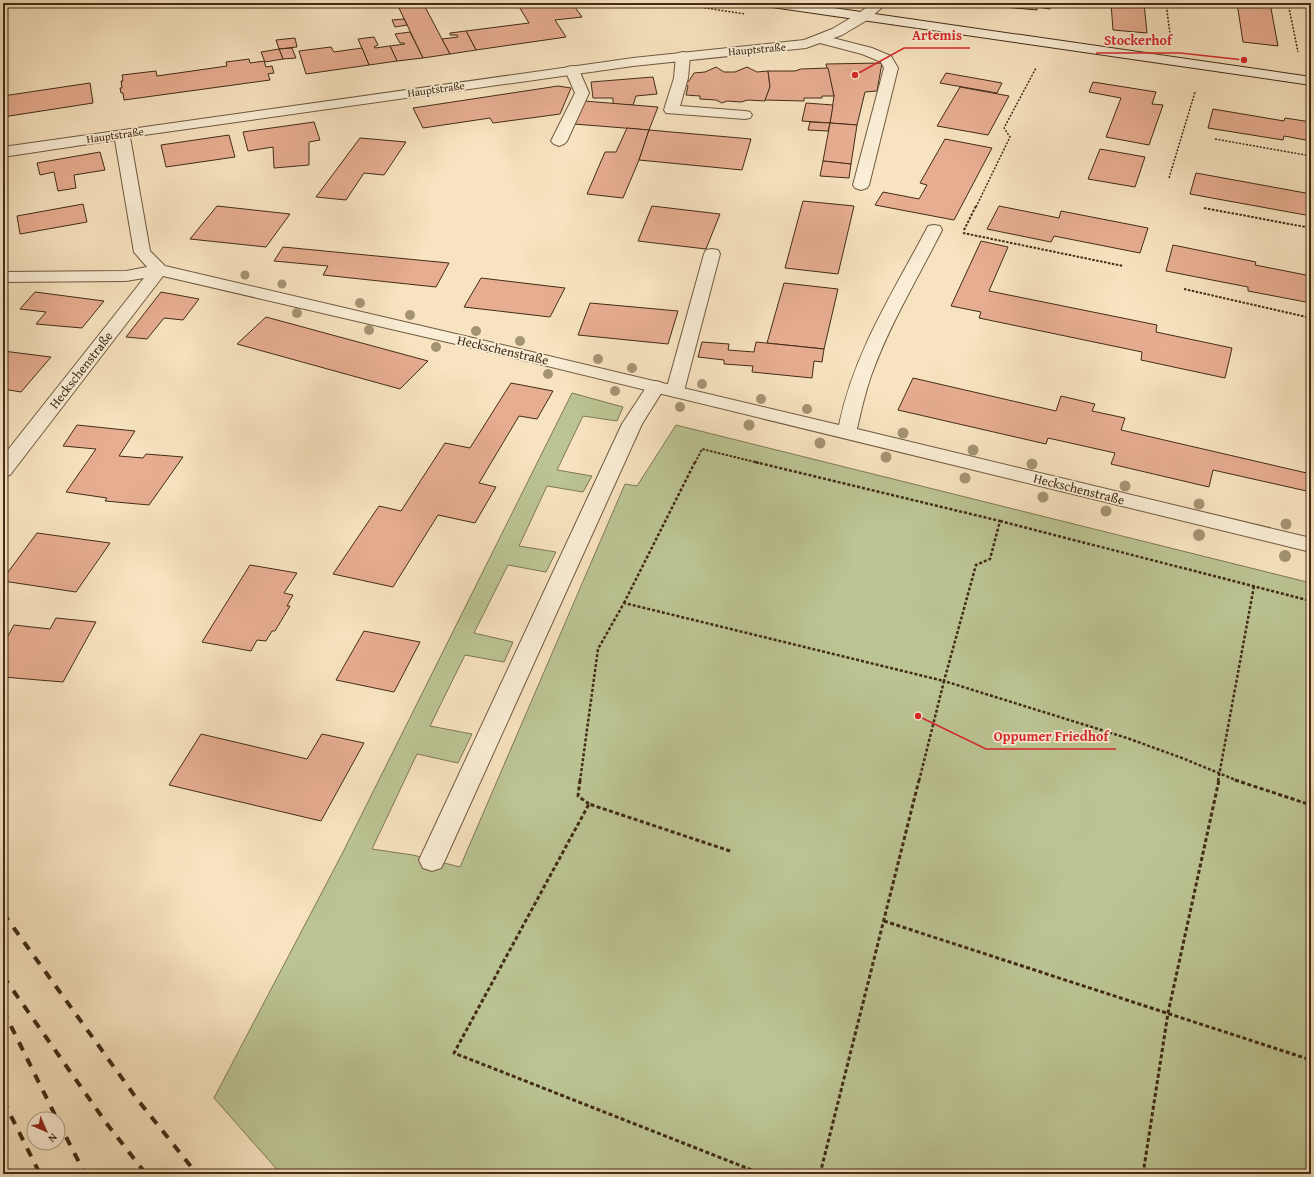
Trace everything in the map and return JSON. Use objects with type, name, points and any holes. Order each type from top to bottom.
[{"type":"street","points":[[772,3],[1311,81]]},
{"type":"street","name":"Hauptstraße","points":[[3,152],[572,70],[683,56],[806,44],[821,39],[864,16],[880,3]]},
{"type":"street","points":[[821,39],[867,51],[880,56],[886,59],[891,68],[861,185]]},
{"type":"street","points":[[683,56],[681,78],[671,110],[745,115]]},
{"type":"street","points":[[559,141],[582,93],[572,70]]},
{"type":"street","points":[[122,134],[142,252],[159,270]]},
{"type":"street","points":[[847,433],[854,401],[865,368],[876,343],[934,230]]},
{"type":"street","points":[[432,860],[632,424],[665,389],[712,254]]},
{"type":"street","name":"Heckschenstraße","points":[[3,277],[126,276],[159,270],[665,389],[1311,545]]},
{"type":"street","name":"Heckschenstraße","points":[[3,470],[159,270]]},
{"type":"path","points":[[1166,3],[1171,39]]},
{"type":"path","points":[[1288,3],[1299,57]]},
{"type":"path","points":[[1038,64],[1004,128],[1010,137],[963,233],[1123,266]]},
{"type":"path","points":[[1169,178],[1195,92]]},
{"type":"path","points":[[1215,139],[1311,156]]},
{"type":"path","points":[[1204,208],[1311,228]]},
{"type":"path","points":[[1184,289],[1311,318]]},
{"type":"path","points":[[730,850],[589,804],[578,796],[598,649],[624,603],[702,449],[1000,521],[1311,601]]},
{"type":"path","points":[[820,1174],[944,681],[976,565],[990,559],[1000,521]]},
{"type":"path","points":[[1143,1174],[1168,1013],[1220,774],[1254,586]]},
{"type":"path","points":[[624,603],[944,681],[1127,738],[1182,758],[1246,785],[1311,805]]},
{"type":"path","points":[[589,804],[454,1053],[762,1174]]},
{"type":"path","points":[[884,921],[1311,1060]]},
{"type":"green space","points":[[572,393],[623,407],[617,421],[583,416],[557,470],[592,476],[583,492],[547,486],[519,546],[556,552],[546,572],[508,565],[474,633],[513,642],[504,662],[465,655],[430,726],[472,734],[458,763],[417,754],[372,849],[413,855],[460,867],[625,484],[637,486],[676,425],[1311,583],[1311,1174],[281,1174],[214,1098],[342,854]]},
{"type":"building","points":[[423,3],[450,54],[423,58],[397,4]]},
{"type":"building","points":[[531,3],[572,3],[582,17],[555,20],[566,37],[476,50],[466,31],[529,23],[518,5]]},
{"type":"building","points":[[959,3],[1050,3],[1050,9],[1037,7],[1037,10]]},
{"type":"building","points":[[1111,3],[1144,3],[1147,33],[1113,30]]},
{"type":"building","points":[[1237,3],[1270,3],[1278,46],[1243,42]]},
{"type":"building","points":[[404,19],[407,25],[395,27],[392,20]]},
{"type":"building","points":[[466,31],[476,50],[450,54],[442,39],[458,37],[457,35],[450,35],[450,33]]},
{"type":"building","points":[[410,32],[423,58],[397,61],[390,46],[405,44],[400,43],[395,34]]},
{"type":"building","points":[[374,37],[378,45],[374,47],[390,46],[397,61],[369,65],[358,39]]},
{"type":"building","points":[[295,38],[297,47],[279,49],[276,40]]},
{"type":"building","points":[[331,47],[334,52],[362,48],[369,65],[306,74],[299,51]]},
{"type":"building","points":[[292,48],[296,58],[283,59],[279,49]]},
{"type":"building","points":[[279,49],[283,59],[265,62],[261,52]]},
{"type":"building","points":[[249,59],[250,63],[264,61],[266,67],[272,66],[274,73],[268,74],[270,80],[124,100],[123,93],[121,93],[121,81],[123,81],[122,75],[156,71],[157,76],[227,66],[226,62]]},
{"type":"building","points":[[882,63],[877,91],[865,92],[857,125],[830,123],[834,96],[826,64]]},
{"type":"building","points":[[716,67],[724,72],[735,72],[747,67],[757,72],[768,71],[770,87],[765,101],[748,100],[741,102],[727,101],[722,103],[716,100],[700,99],[700,96],[686,95],[688,86],[684,82],[689,81],[694,73],[705,72]]},
{"type":"building","points":[[828,68],[834,96],[804,98],[804,101],[765,100],[770,87],[768,71],[795,71],[801,69]]},
{"type":"building","points":[[946,73],[1002,83],[997,93],[940,83]]},
{"type":"building","points":[[653,77],[657,94],[636,96],[633,105],[613,104],[613,98],[593,98],[591,82]]},
{"type":"building","points":[[1093,82],[1156,92],[1152,104],[1163,105],[1149,145],[1106,137],[1121,98],[1089,92]]},
{"type":"building","points":[[90,83],[93,103],[3,117],[3,96]]},
{"type":"building","points":[[558,86],[571,88],[560,114],[493,123],[490,118],[423,128],[413,108]]},
{"type":"building","points":[[960,87],[1009,96],[988,135],[937,126]]},
{"type":"building","points":[[584,101],[658,107],[649,130],[574,124]]},
{"type":"building","points":[[806,103],[833,105],[830,123],[802,121]]},
{"type":"building","points":[[1213,109],[1284,121],[1285,118],[1311,122],[1311,141],[1284,136],[1283,140],[1208,128]]},
{"type":"building","points":[[314,122],[320,140],[309,142],[309,165],[274,168],[273,147],[248,151],[243,132]]},
{"type":"building","points":[[810,122],[830,123],[828,131],[808,130]]},
{"type":"building","points":[[830,123],[857,125],[851,164],[823,161]]},
{"type":"building","points":[[627,128],[649,130],[639,160],[623,198],[587,194],[605,152],[616,152]]},
{"type":"building","points":[[649,130],[751,139],[742,170],[639,160]]},
{"type":"building","points":[[229,135],[235,157],[166,167],[161,145]]},
{"type":"building","points":[[360,138],[406,142],[384,175],[364,173],[346,200],[316,197]]},
{"type":"building","points":[[945,139],[992,148],[954,220],[875,205],[883,192],[919,199],[927,185],[920,183]]},
{"type":"building","points":[[1100,149],[1145,157],[1135,187],[1088,179]]},
{"type":"building","points":[[100,152],[105,170],[74,175],[76,188],[58,191],[54,172],[40,175],[37,163]]},
{"type":"building","points":[[823,161],[851,164],[849,178],[820,176]]},
{"type":"building","points":[[1196,173],[1311,194],[1311,216],[1190,194]]},
{"type":"building","points":[[803,201],[854,206],[838,274],[785,268]]},
{"type":"building","points":[[83,204],[87,222],[20,234],[17,216]]},
{"type":"building","points":[[217,206],[290,214],[266,247],[190,239]]},
{"type":"building","points":[[652,206],[720,214],[706,249],[638,241]]},
{"type":"building","points":[[999,206],[1059,218],[1061,211],[1148,228],[1140,253],[1054,236],[1051,242],[987,229]]},
{"type":"building","points":[[981,241],[1008,247],[989,291],[1157,325],[1156,332],[1232,348],[1225,378],[1141,360],[1142,352],[979,318],[981,312],[951,306]]},
{"type":"building","points":[[1173,245],[1256,262],[1255,265],[1311,276],[1311,303],[1248,291],[1248,287],[1166,271]]},
{"type":"building","points":[[283,247],[449,263],[436,287],[323,275],[328,266],[274,261]]},
{"type":"building","points":[[481,278],[565,288],[550,317],[464,307]]},
{"type":"building","points":[[784,283],[838,289],[824,349],[767,343]]},
{"type":"building","points":[[35,292],[104,301],[82,328],[36,324],[46,312],[20,309]]},
{"type":"building","points":[[161,292],[199,299],[183,320],[164,318],[147,339],[126,337]]},
{"type":"building","points":[[590,303],[678,311],[668,344],[578,335]]},
{"type":"building","points":[[266,317],[428,361],[400,389],[237,344]]},
{"type":"building","points":[[702,342],[729,344],[728,350],[754,352],[756,342],[824,349],[822,362],[814,361],[812,378],[752,372],[753,366],[724,364],[724,360],[698,357]]},
{"type":"building","points":[[3,351],[51,357],[21,392],[3,389]]},
{"type":"building","points":[[913,378],[1056,411],[1061,396],[1095,404],[1092,411],[1125,418],[1121,430],[1311,474],[1311,492],[1213,470],[1209,487],[1111,464],[1115,453],[1048,438],[1046,444],[898,410]]},
{"type":"building","points":[[511,383],[553,391],[537,419],[519,416],[479,483],[496,487],[475,523],[438,515],[393,587],[333,574],[379,506],[401,511],[445,443],[470,448]]},
{"type":"building","points":[[77,425],[135,431],[119,456],[143,458],[146,454],[183,457],[149,505],[105,501],[107,498],[66,492],[96,449],[63,446]]},
{"type":"building","points":[[37,533],[110,543],[76,592],[3,581]]},
{"type":"building","points":[[250,565],[297,573],[284,593],[293,595],[287,606],[290,606],[275,631],[272,631],[266,641],[257,640],[251,651],[202,642]]},
{"type":"building","points":[[56,618],[96,622],[63,682],[3,677],[3,645],[14,625],[50,629]]},
{"type":"building","points":[[364,631],[420,642],[394,692],[336,680]]},
{"type":"building","points":[[201,734],[307,759],[322,734],[364,743],[321,821],[169,785]]},
{"type":"railway","points":[[3,913],[137,1099],[197,1174]]},
{"type":"railway","points":[[3,976],[107,1124],[146,1174]]},
{"type":"railway","points":[[3,1010],[53,1111]]},
{"type":"railway","points":[[3,1100],[40,1174]]},
{"type":"railway","points":[[66,1137],[85,1174]]},
{"type":"place","name":"Stockerhof","points":[[1244,60]]},
{"type":"place","name":"Artemis","points":[[855,75]]},
{"type":"place","name":"Oppumer Friedhof","points":[[918,716]]}]
